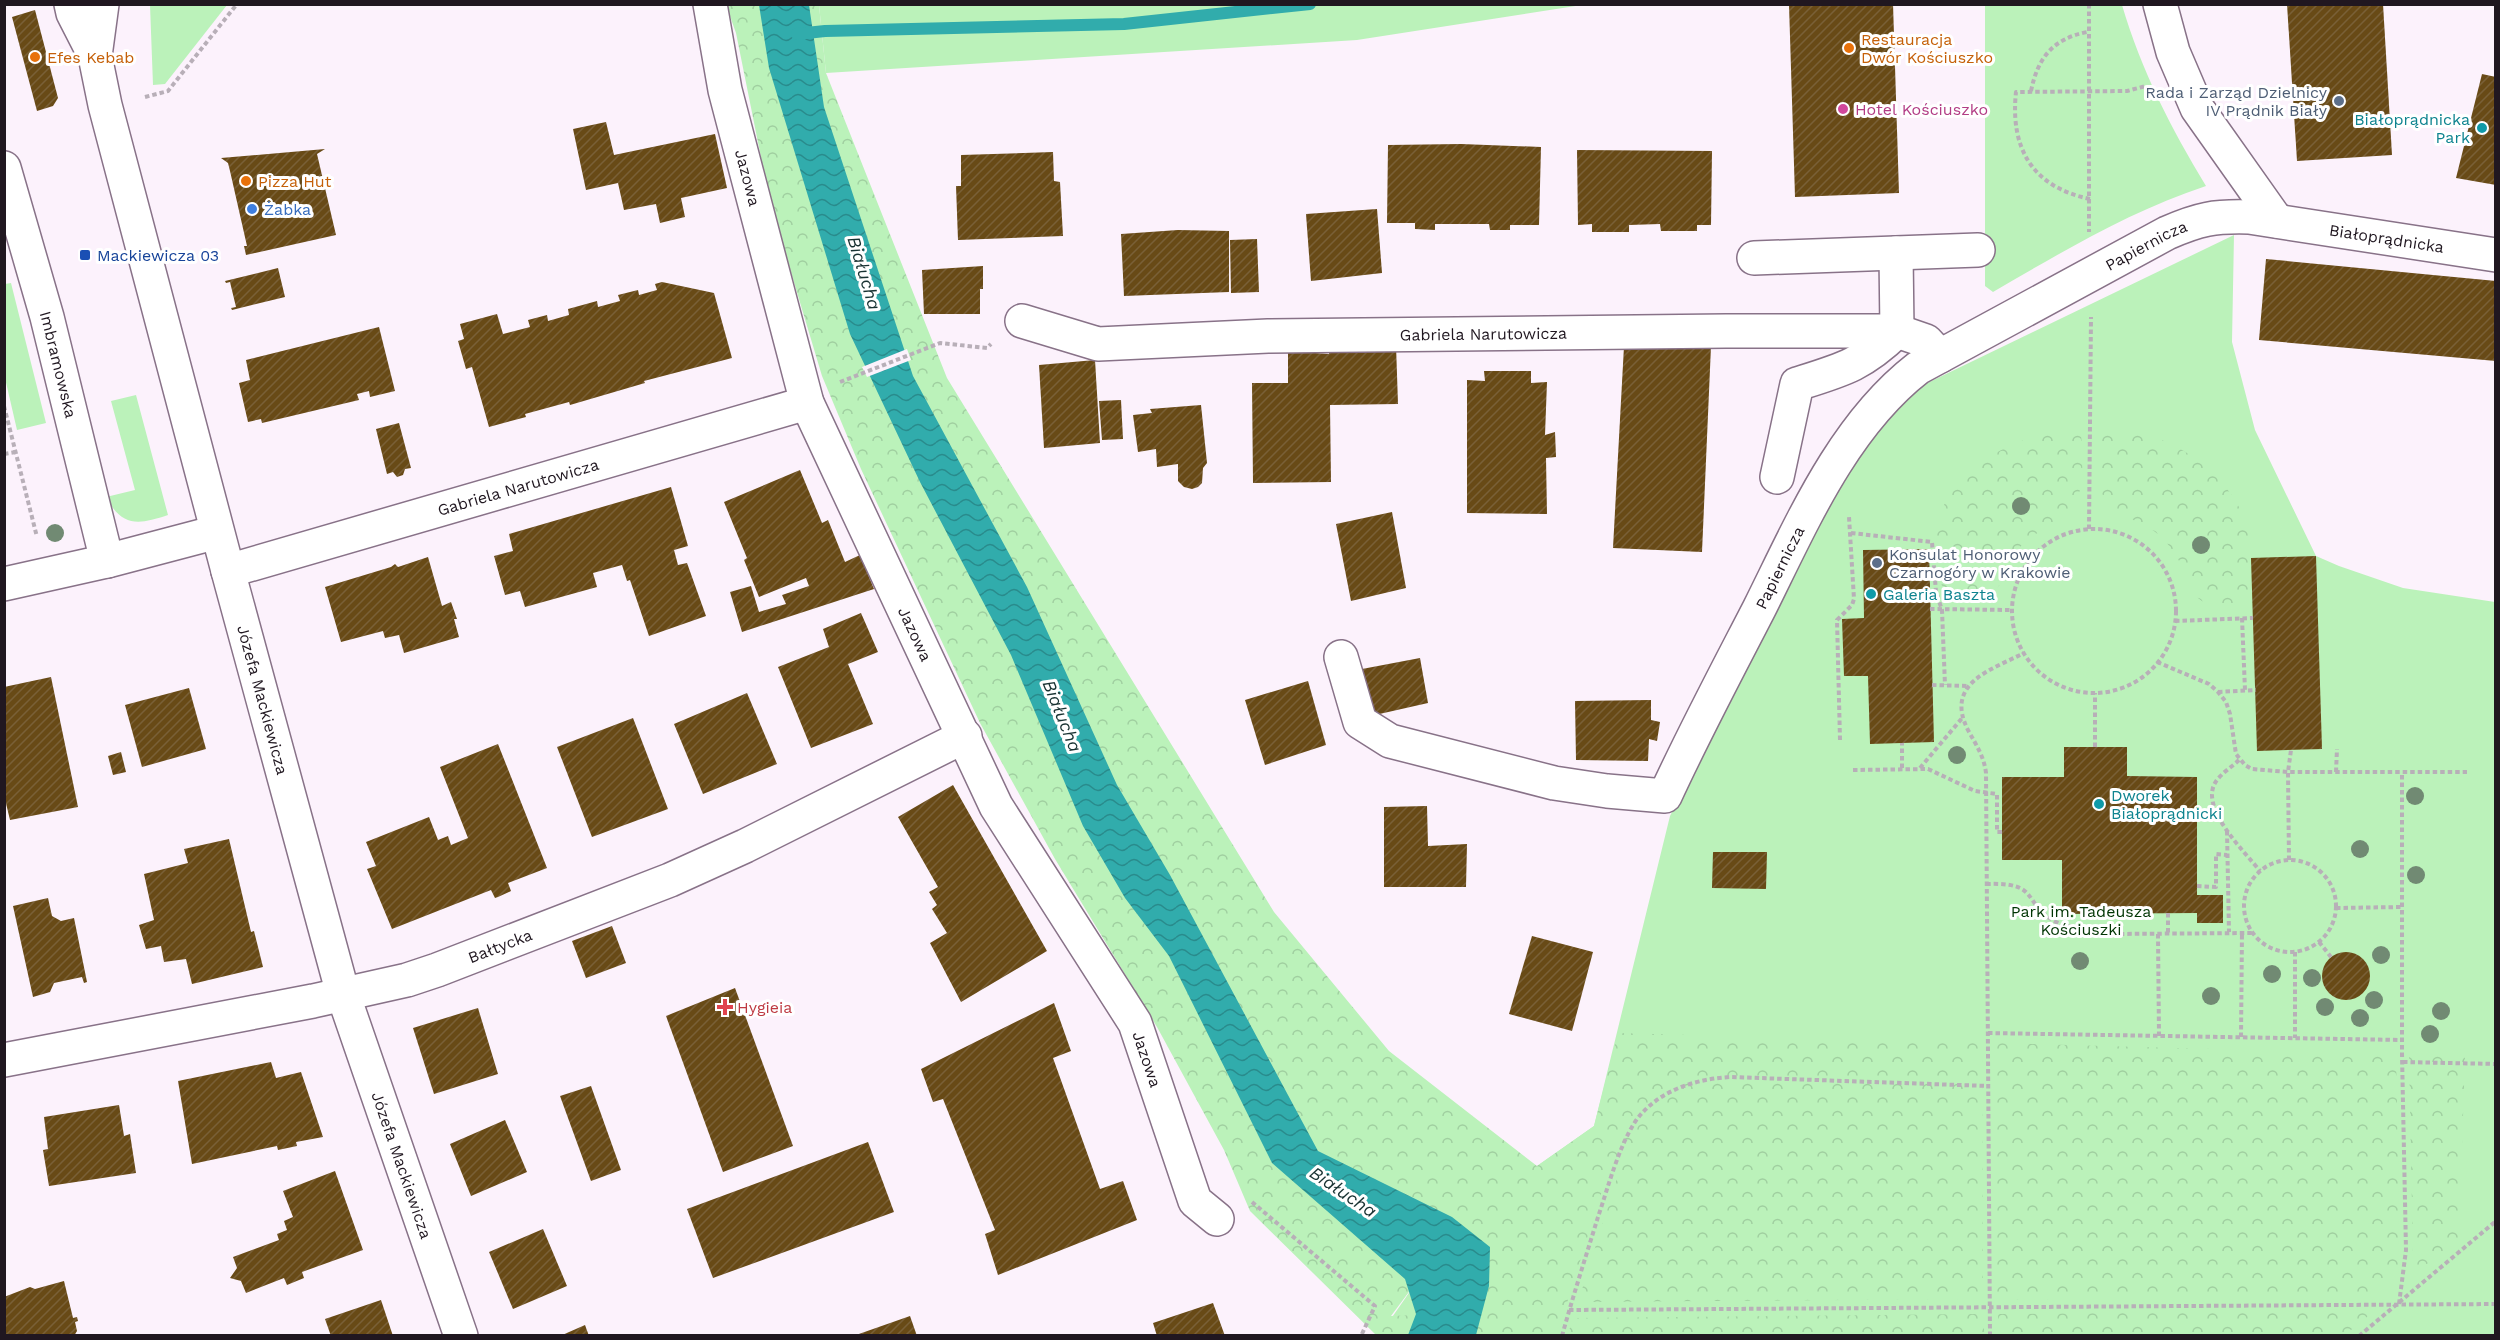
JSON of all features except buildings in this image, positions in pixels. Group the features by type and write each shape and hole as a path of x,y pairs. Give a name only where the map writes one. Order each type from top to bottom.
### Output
{"street":[{"name":"Józefa Mackiewicza","path":"71,4 73,14 94,56 107,116 217,532 343,994 461,1335"},
{"name":"Józefa Mackiewicza","path":"94,56 102,4"},
{"name":"Jazowa","path":"711,4 725,90 807,403 996,806 1135,1023 1195,1201 1217,1219"},
{"path":"2160,4 2181,74 2197,108 2277,221"},
{"name":"Imbramowska","path":"4,168 47,317 107,561"},
{"name":"Papiernicza","path":"1341,657 1360,722 1390,741 1554,783 1665,796 1805,518 1837,463 1883,398 1918,368 2167,233 2192,222 2212,217 2277,221"},
{"name":"Białoprądnicka","path":"2277,221 2496,255"},
{"path":"1754,258 1978,250"},
{"path":"1777,477 1797,384 1845,369 1875,353 1897,331 1896,253"},
{"name":"Gabriela Narutowicza","path":"1022,321 1098,344 1303,336 1726,330 1897,331 1926,341 1940,356"},
{"name":"Gabriela Narutowicza","path":"228,571 807,403"},
{"path":"4,584 107,561 217,532"},
{"name":"Bałtycka","path":"4,1060 343,994 407,980 437,970 670,880 745,846 965,736"}],"path":[{"path":"145,97 168,91 237,4"},
{"path":"2089,4 2087,32 2091,275 2090,529"},
{"path":"2031,92 2036,70 2049,50 2066,39 2087,32"},
{"path":"2090,199 2064,192 2044,181 2027,160 2017,133 2014,110 2016,92 2127,92 2181,74"},
{"path":"841,381 940,343 987,348"},
{"path":"4,406 46,575"},
{"path":"4,418 9,423"},
{"path":"4,454 16,452"},
{"path":"2090,529 2115,531 2128,536 2154,555 2171,583 2176,609 2173,635 2157,662 2142,678 2116,690 2095,693 2074,690 2038,671 2024,653 2016,635 2012,610 2014,594 2024,568 2041,548 2064,535 2090,529"},
{"path":"1851,533 1930,540 1934,545 1936,592 1942,610 1945,685"},
{"path":"1840,740 1837,620 1853,602 1852,551"},
{"path":"1930,609 2012,610"},
{"path":"2242,618 2245,690"},
{"path":"2175,621 2253,618"},
{"path":"1990,1335 1986,794 1983,757 1963,717 1962,705 1964,690 1971,681 2024,653"},
{"path":"2157,662 2209,684 2218,692 2226,702 2230,714 2234,746 2240,760 2252,769 2288,772 2466,772"},
{"path":"1932,685 1968,686"},
{"path":"2218,692 2256,690"},
{"path":"2095,693 2095,747"},
{"path":"1920,768 1963,717"},
{"path":"1902,743 1902,768"},
{"path":"2336,772 2337,749"},
{"path":"2289,860 2288,772 2291,750"},
{"path":"2240,760 2215,782 2214,808 2227,830 2260,870"},
{"path":"1852,770 1920,768 1935,771 1967,788 1986,794 1997,794 1997,832 2002,832"},
{"path":"2399,1304 2406,1250 2402,1040 2402,772"},
{"path":"2227,830 2229,932"},
{"path":"2197,886 2216,886 2216,854 2227,855"},
{"path":"2289,860 2301,861 2322,872 2331,885 2336,908 2332,924 2319,942 2305,950 2283,952 2269,947 2253,933 2246,920 2244,897 2249,884 2260,870 2270,864 2289,860"},
{"path":"1986,884 2009,883 2023,888 2049,918 2067,926 2112,934 2253,933"},
{"path":"2336,908 2402,907"},
{"path":"2168,913 2168,933"},
{"path":"2241,1037 2242,932"},
{"path":"2158,934 2159,1036"},
{"path":"2319,942 2331,957"},
{"path":"2295,951 2295,1038"},
{"path":"1988,1033 2402,1040"},
{"path":"2403,1062 2496,1064"},
{"path":"1562,1335 1611,1176 1632,1125 1641,1113 1662,1095 1700,1081 1730,1077 1988,1086"},
{"path":"1251,1200 1376,1306 1361,1335"},
{"path":"2359,1335 2496,1221"},
{"path":"1569,1310 2496,1304"}],"green space":[{"path":"150,5 227,5 165,84 153,85"},
{"path":"726,5 819,5 826,73 947,378 1274,912 1389,1051 1537,1166 1594,1126 1618,1033 1982,1043 1983,1299 1578,1302 1617,1178 1607,1175 1557,1335 1476,1335 1490,1247 1470,1230 1420,1277 1391,1316 1416,1315 1408,1335 1376,1335 1250,1211 1224,1150 1157,1027 1055,859 980,723 861,469 822,376 770,202 736,33"},
{"path":"819,5 1582,5 1357,40 826,73"},
{"path":"1985,5 2122,5 2138,53 2158,98 2206,186 2123,220 1993,292 1985,286"},
{"name":"Park im. Tadeusza Kościuszki","path":"2234,235 2232,342 2255,430 2316,556 2403,588 2495,602 2495,1335 1379,1336 1420,1277 1537,1166 1594,1126 1670,816 1849,467 1885,418 1917,388"},
{"path":"11,283 46,423 17,430 5,378 5,284"},
{"path":"136,395 168,515 139,522 125,519 118,514 106,497 135,490 111,401"},
{"path":"2081,426 2080,491 2072,507 2059,520 2035,534 2021,546 2002,583 1991,592 1977,597 1966,597 1943,588 1939,572 1939,546 1937,538 1931,532 1956,487 1972,470 2009,446 2055,431"},
{"path":"2101,426 2145,434 2175,446 2204,465 2228,490 2238,505 2250,537 2253,606 2217,607 2198,598 2177,557 2166,542 2153,530 2121,514 2109,505 2100,484"},
{"path":"1995,1043 2396,1054 2400,1262 2396,1274 2384,1288 2367,1296 1997,1300"},
{"path":"2409,1054 2465,1056 2459,1237 2434,1260 2423,1265 2417,1265 2413,1259"},
{"path":"2368,1312 2368,1316 2345,1335 1999,1335 1998,1314"},
{"path":"1984,1314 1984,1335 1567,1335 1574,1318"}],"water":[{"name":"Białucha","path":"759,5 809,5 824,107 913,376 1027,587 1117,785 1170,875 1318,1151 1452,1217 1490,1247 1489,1286 1476,1335 1408,1335 1416,1314 1405,1279 1272,1163 1169,956 1125,898 1083,826 1011,655 920,482 850,334 769,68"}],"pier":[{"path":"907,349 911,360 867,377 862,367"}],"waterway":[{"path":"797,34 825,31 1124,24 1310,4"}],"place":[{"name":"Restauracja Dwór Kościuszko","path":"1849,48"},
{"name":"Efes Kebab","path":"35,57"},
{"name":"Rada i Zarząd Dzielnicy IV Prądnik Biały","path":"2339,101"},
{"name":"Hotel Kościuszko","path":"1843,109"},
{"name":"Białoprądnicka Park","path":"2482,128"},
{"name":"Pizza Hut","path":"246,181"},
{"name":"Żabka","path":"252,209"},
{"name":"Mackiewicza 03","path":"85,255"},
{"name":"Konsulat Honorowy Czarnogóry w Krakowie","path":"1877,563"},
{"name":"Galeria Baszta","path":"1871,594"},
{"name":"Dworek Białoprądnicki","path":"2099,804"},
{"name":"Hygieia","path":"725,1007"}]}
